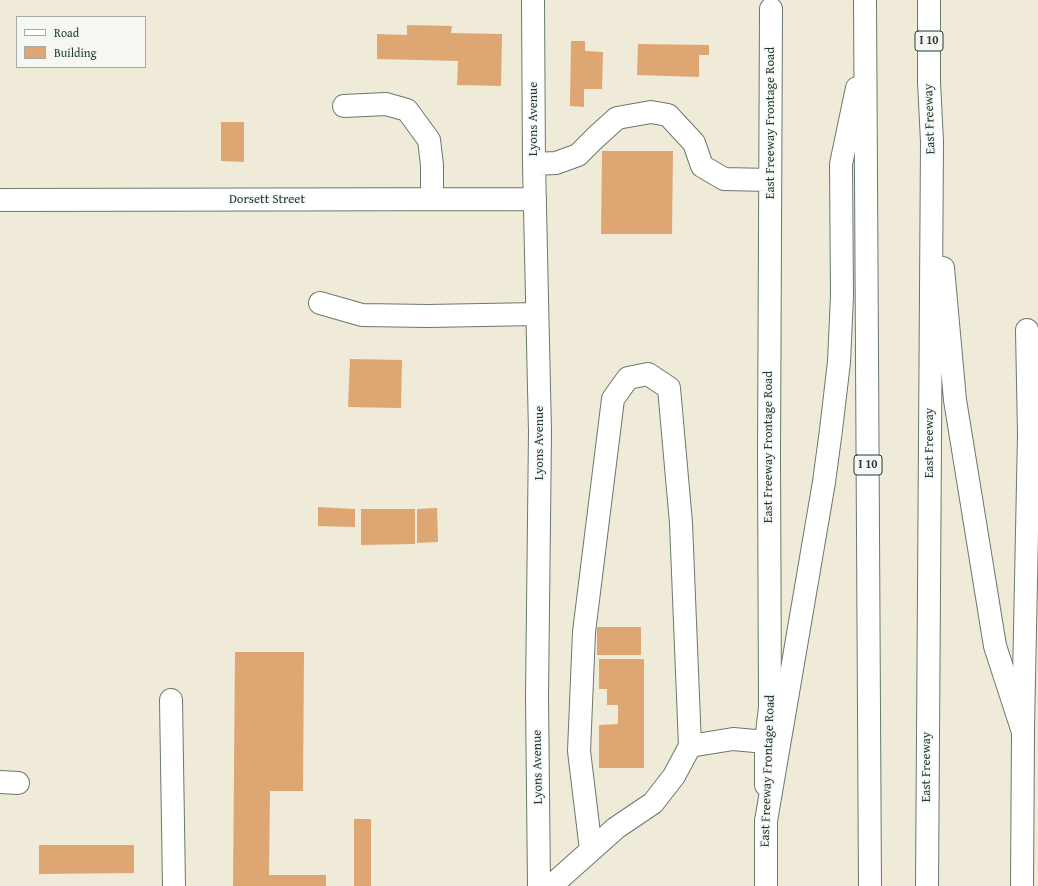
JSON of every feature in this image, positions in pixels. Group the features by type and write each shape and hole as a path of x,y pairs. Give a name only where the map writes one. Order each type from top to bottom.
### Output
{"main road":[{"name":"Lyons Avenue","path":"533,0 534,164 540,432 538,696 539,886"},
{"name":"I 10","path":"866,0 870,886"},
{"name":"East Freeway","path":"927,886 932,142 929,82 929,0"},
{"path":"929,82 936,0"},
{"name":"East Freeway Frontage Road","path":"766,886 766,742 770,707 769,456 771,8"},
{"path":"766,821 824,482 831,430 839,362 842,296 841,164 866,44"},
{"path":"344,106 386,104 407,110 429,140 432,165 432,199"},
{"path":"534,164 556,164 578,155 594,138 617,118 651,112 668,115 694,143 702,166 724,179 770,180"},
{"path":"932,142 955,400 966,474 995,646 1023,732"},
{"name":"Dorsett Street","path":"0,200 535,199"},
{"path":"320,303 362,315 428,316 537,314"},
{"path":"1022,886 1023,732 1034,434 1027,330"},
{"path":"551,886 616,828 653,803 674,776 690,746 681,523 669,388 648,374 628,378 613,399 584,632 579,750 591,850"},
{"path":"171,700 174,886"},
{"path":"690,746 733,738 766,742"}],"building":[{"path":"407,25 452,26 451,33 502,34 501,86 457,85 458,61 377,59 377,34 407,35"},
{"path":"571,41 585,41 585,51 603,52 602,89 584,89 584,107 570,106"},
{"path":"638,44 709,45 709,55 699,55 699,77 637,75"},
{"path":"221,122 244,122 244,162 221,161"},
{"path":"602,151 673,151 672,234 601,234"},
{"path":"350,359 402,360 401,408 348,407"},
{"path":"318,507 355,509 355,527 318,526"},
{"path":"437,508 438,542 417,543 417,509"},
{"path":"361,509 415,509 415,544 361,545"},
{"path":"597,627 641,627 641,655 597,655"},
{"path":"235,652 304,652 303,791 270,791 269,875 326,875 326,886 233,886"},
{"path":"599,659 644,659 644,768 599,768 599,725 618,724 618,705 607,705 607,689 599,689"},
{"path":"354,819 371,819 371,886 354,886"},
{"path":"39,845 134,845 134,873 39,874"}]}
